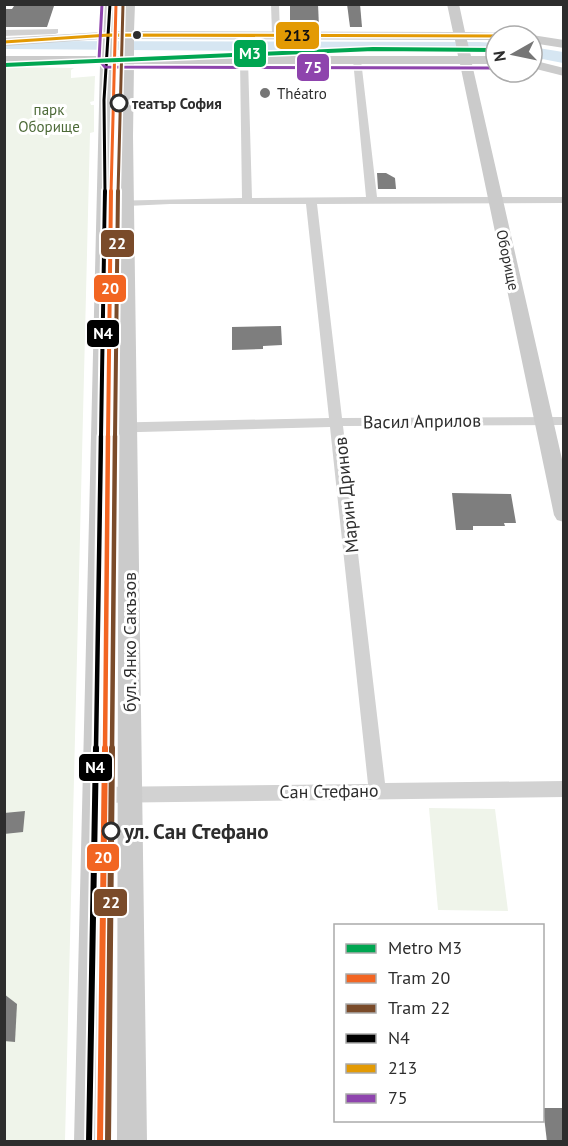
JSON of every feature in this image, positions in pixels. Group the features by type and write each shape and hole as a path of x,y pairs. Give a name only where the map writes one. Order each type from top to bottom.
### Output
{"main road":[{"name":"бул. Янко Сакъзов","path":"110,4 106,60 128,427 132,1142"},
{"name":"бул. Янко Сакъзов","path":"89,1142 101,428 129,35 129,4"},
{"name":"Оборище","path":"453,4 564,515"},
{"path":"4,42 109,35 276,34 462,47 484,55"},
{"path":"4,60 357,60 462,47 484,41"},
{"path":"544,41 564,44"},
{"path":"544,67 564,72"}],"street":[{"path":"275,4 276,34"},
{"path":"4,33 56,31"},
{"path":"244,60 247,201"},
{"path":"357,60 372,201"},
{"path":"116,204 247,201 564,200"},
{"name":"Марин Дринов","path":"311,201 338,422 377,790"},
{"name":"Васил Априлов","path":"101,428 338,422 564,421"},
{"name":"Сан Стефано","path":"95,795 564,789"}],"green space":[{"name":"парк Оборище","path":"5,67 74,68 71,70 71,78 95,76 94,101 90,102 94,105 94,132 90,133 65,1141 5,1141"},
{"path":"429,808 495,809 508,911 438,910"}],"water":[{"path":"5,41 484,42 484,53 5,49"},
{"path":"544,49 563,52 563,63 544,59"}],"building":[{"path":"290,4 318,4 319,27 290,27"},
{"path":"347,4 360,4 362,27 350,27"},
{"path":"14,6 54,6 47,27 4,27 4,9 12,9"},
{"path":"377,173 386,173 395,178 396,189 378,189"},
{"path":"281,326 282,345 263,346 263,349 232,350 232,327"},
{"path":"452,493 511,494 516,523 504,523 505,526 473,526 473,530 456,530"},
{"path":"25,811 23,832 4,834 4,813"},
{"path":"4,994 17,1004 15,1042 4,1041"},
{"path":"544,1108 564,1108 564,1142 547,1142"}],"metro line":[{"name":"M3","path":"4,65 312,50 484,50"}],"tram line":[{"name":"20","path":"100,1142 112,99 116,4"},
{"name":"22","path":"108,1142 119,99 123,4"}],"transit line":[{"name":"75","path":"102,4 99,60 105,67 484,68"},
{"name":"N4","path":"89,1142 105,204 104,100 110,4"},
{"name":"213","path":"4,42 109,35 484,36"}],"place":[{"name":"Théatro","path":"265,93"},
{"name":"театър София","path":"119,103"},
{"name":"ул. Сан Стефано","path":"111,831"}]}
